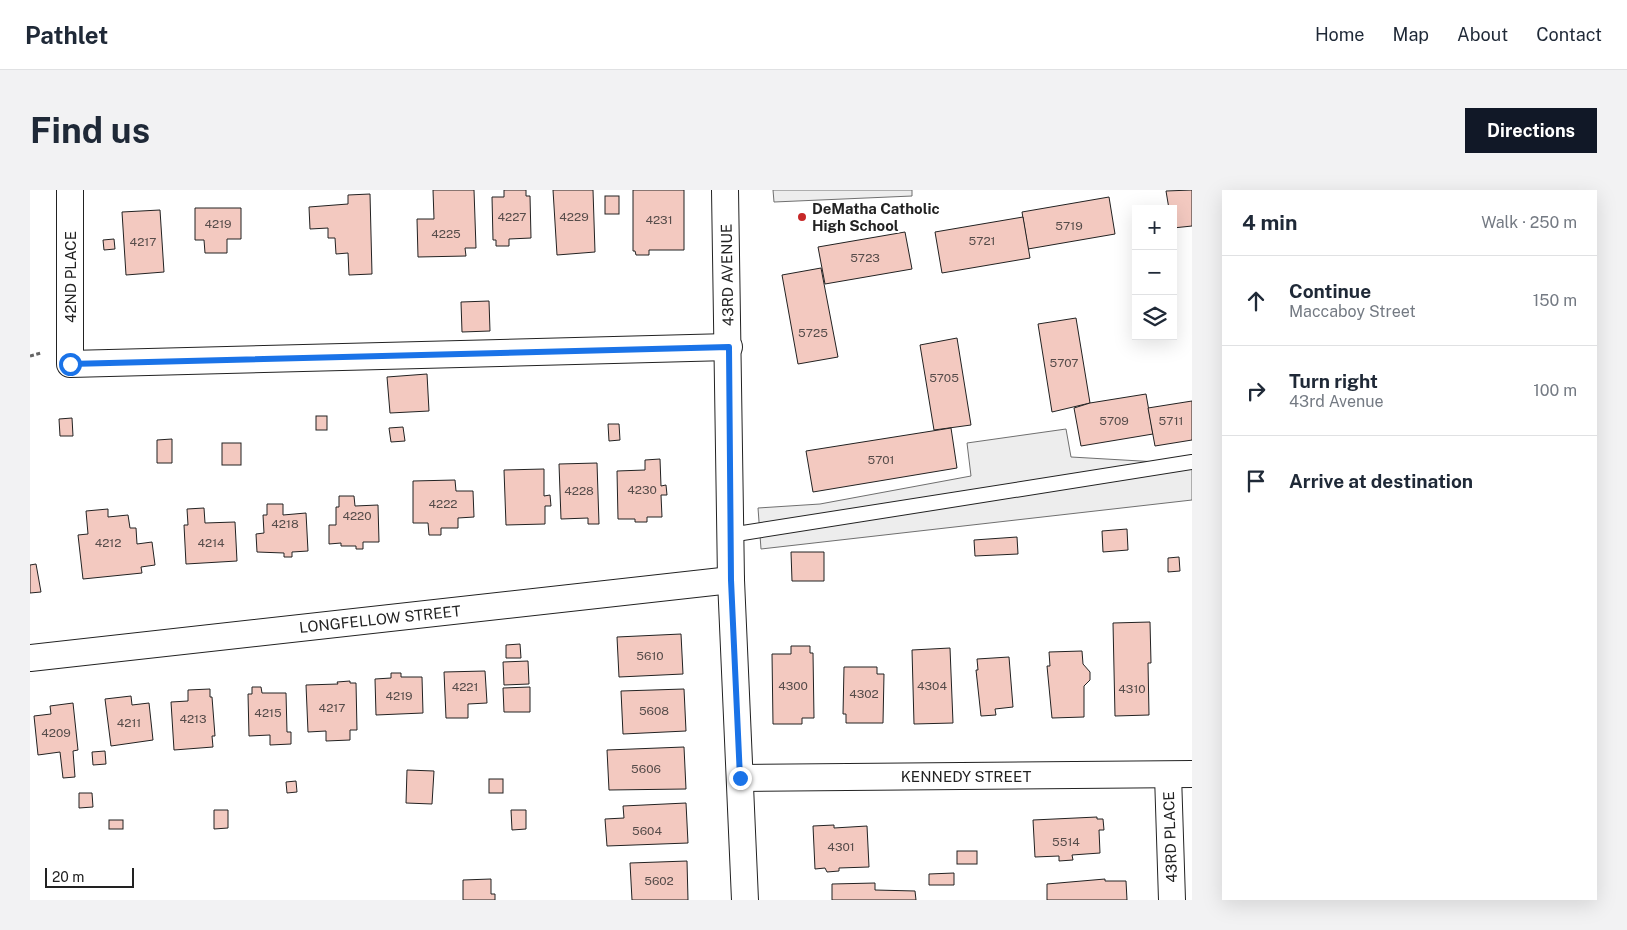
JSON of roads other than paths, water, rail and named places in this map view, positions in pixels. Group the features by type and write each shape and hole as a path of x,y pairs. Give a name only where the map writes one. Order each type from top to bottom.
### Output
{"street":[{"name":"42ND PLACE","path":"70,190 70,364 729,347"},
{"name":"43RD AVENUE","path":"725,190 729,347 731,580 745,900"},
{"name":"LONGFELLOW STREET","path":"30,658 731,580"},
{"name":"KENNEDY STREET","path":"740,778 1180,774"},
{"name":"43RD PLACE","path":"1172,900 1180,774"}],"lane":[{"path":"730,535 1192,462"}],"place":[{"name":"DeMatha Catholic High School","path":"802,217"}]}
